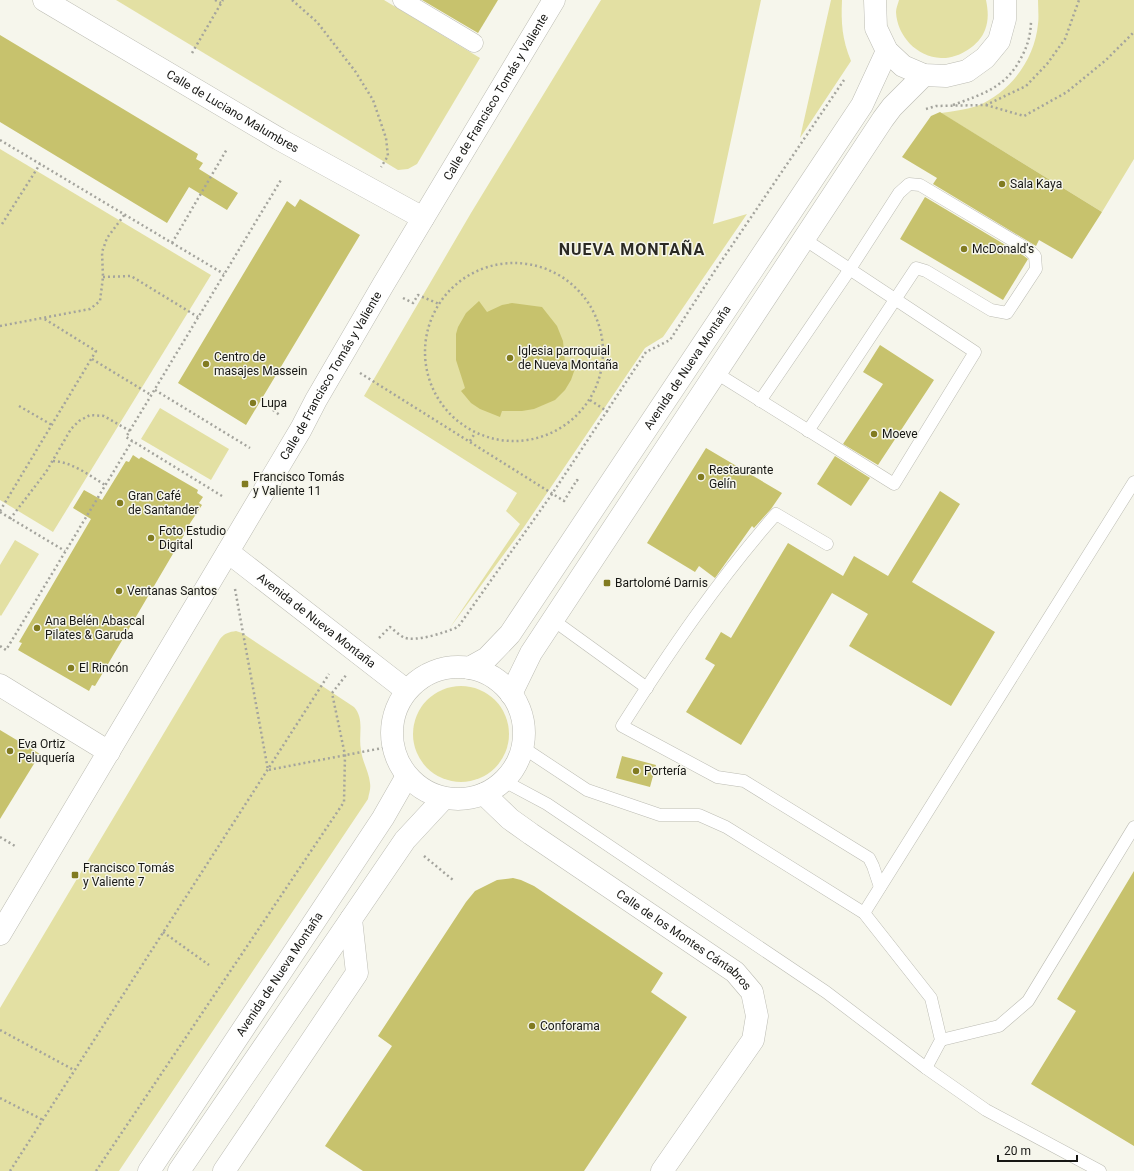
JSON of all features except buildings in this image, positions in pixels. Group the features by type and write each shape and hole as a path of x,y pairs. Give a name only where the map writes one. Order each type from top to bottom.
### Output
{"main road":[{"name":"Calle de Luciano Malumbres","path":"44,0 279,139 423,218"},
{"name":"Calle de Francisco Tomás y Valiente","path":"0,934 301,429 316,400 383,285 554,0"},
{"path":"875,0 876,28 887,51 903,66 924,74 946,76 967,71 985,58 999,41 1005,19 1005,0"},
{"name":"Avenida de Nueva Montaña","path":"469,668 487,658 510,634 862,105 887,51"},
{"path":"511,694 531,652 883,118 924,74"},
{"name":"Avenida de Nueva Montaña","path":"228,552 406,690"},
{"path":"453,667 469,668 492,677 511,694 519,709 524,727 522,747 517,763 504,781 484,794 476,797 444,798 425,791 407,776 398,763 393,746 392,723 406,690 437,670 453,667"},
{"path":"0,685 109,752"},
{"name":"Avenida de Nueva Montaña","path":"149,1171 382,818 407,776"},
{"name":"Calle de los Montes Cántabros","path":"484,794 510,819 531,834 735,972 752,992 757,1016 753,1040 662,1171"},
{"path":"179,1171 405,840 444,798"},
{"path":"224,1171 357,973 351,919"}],"street":[{"path":"402,0 474,43"}],"lane":[{"path":"760,401 850,269 899,193 909,184 920,185 1028,250 1035,256 1036,269 1007,313 991,310 926,271 916,268 808,431"},
{"path":"716,373 894,484 975,352 804,239"},
{"path":"864,913 1134,482"},
{"path":"828,544 776,514 757,535 694,617 622,726 716,777 744,781 869,858 880,887"},
{"path":"553,620 646,688"},
{"path":"522,747 588,790 660,816 699,815 726,827 864,913 931,998 941,1040 926,1068"},
{"path":"504,781 553,808 826,992 926,1068 986,1110 1100,1171"},
{"path":"941,1040 999,1026 1028,1001 1134,828"}],"path":[{"path":"215,0 221,3"},
{"path":"192,53 223,0"},
{"path":"292,0 317,22 355,71 373,100 386,138 388,156 381,168"},
{"path":"986,105 1024,116 1067,92 1106,60 1134,32"},
{"path":"0,140 224,274"},
{"path":"172,243 227,149"},
{"path":"2,224 40,164"},
{"path":"222,496 126,437 281,180"},
{"path":"0,326 90,309 100,301 103,277 102,252 106,238 125,214"},
{"path":"518,262 537,265 559,275 570,282 583,295 594,310 601,328 604,346 603,365 598,383 590,400 578,415 564,427 547,436 529,441 511,442 492,439 475,433 458,423 445,410 435,394 428,377 425,358 426,339 430,321 438,304 450,290 465,278 481,269 500,264 518,262"},
{"path":"103,277 131,276 198,317"},
{"path":"383,285 413,304 418,295 438,304"},
{"path":"43,318 96,351 0,512 65,551"},
{"path":"92,359 152,395"},
{"path":"340,360 564,501 577,480"},
{"path":"155,390 250,448"},
{"path":"96,1171 344,802 345,755 332,693 361,656 390,627 404,638 418,638 435,635 458,627 608,412 590,400"},
{"path":"19,406 52,425"},
{"path":"10,519 27,499 53,461 71,429 79,420 90,415 104,416 130,431"},
{"path":"470,441 475,433"},
{"path":"0,646 6,650 132,441"},
{"path":"53,461 74,466 105,485"},
{"path":"89,504 92,507"},
{"path":"228,552 268,770"},
{"path":"10,1171 329,674"},
{"path":"268,770 393,746"},
{"path":"0,837 15,846"},
{"path":"422,854 453,880"},
{"path":"163,932 209,965"},
{"path":"0,1030 74,1070"},
{"path":"0,1098 43,1120"}],"shaded area":[{"path":"116,0 384,0 480,58 417,164 408,169 398,170"},
{"path":"601,0 761,0 713,224 747,214 663,337 645,348 524,527 449,629 520,524 506,511 517,493 364,396 471,213"},
{"path":"831,0 842,0 843,31 851,61 800,138"},
{"path":"899,0 986,0 988,15 985,30 973,46 961,54 948,58 932,57 916,49 904,37 897,21 896,10"},
{"path":"1038,0 1134,0 1134,159 1102,212 941,113 977,106 1000,93 1010,84 1019,73 1032,50 1038,24"},
{"path":"0,149 211,275 53,532 0,500"},
{"path":"160,408 229,449 211,480 141,439"},
{"path":"15,540 39,554 1,616 0,565"},
{"path":"236,631 242,633 354,707 359,717 360,744 370,783 368,799 119,1171 0,1171 0,1008 220,639 227,633"},
{"path":"461,686 479,690 488,694 495,700 501,707 505,716 509,734 505,752 501,761 495,768 488,774 479,778 461,782 443,778 434,774 427,768 421,761 417,752 413,734 417,716 421,707 427,700 434,694 443,690"}],"place":[{"name":"Sala Kaya","path":"1002,184"},
{"name":"McDonald's","path":"964,249"},
{"name":"Iglesia parroquial de Nueva Montaña","path":"510,358"},
{"name":"Centro de masajes Massein","path":"206,364"},
{"name":"Lupa","path":"253,403"},
{"name":"Moeve","path":"874,434"},
{"name":"Restaurante Gelín","path":"701,477"},
{"name":"Francisco Tomás y Valiente 11","path":"245,484"},
{"name":"Gran Café de Santander","path":"120,503"},
{"name":"Foto Estudio Digital","path":"151,538"},
{"name":"Bartolomé Darnis","path":"607,583"},
{"name":"Ventanas Santos","path":"119,591"},
{"name":"Ana Belén Abascal Pilates & Garuda","path":"37,628"},
{"name":"El Rincón","path":"71,668"},
{"name":"Eva Ortiz Peluquería","path":"10,751"},
{"name":"Portería","path":"636,771"},
{"name":"Francisco Tomás y Valiente 7","path":"75,875"},
{"name":"Conforama","path":"532,1026"}],"district":[{"name":"NUEVA MONTAÑA","path":"632,249"}]}
